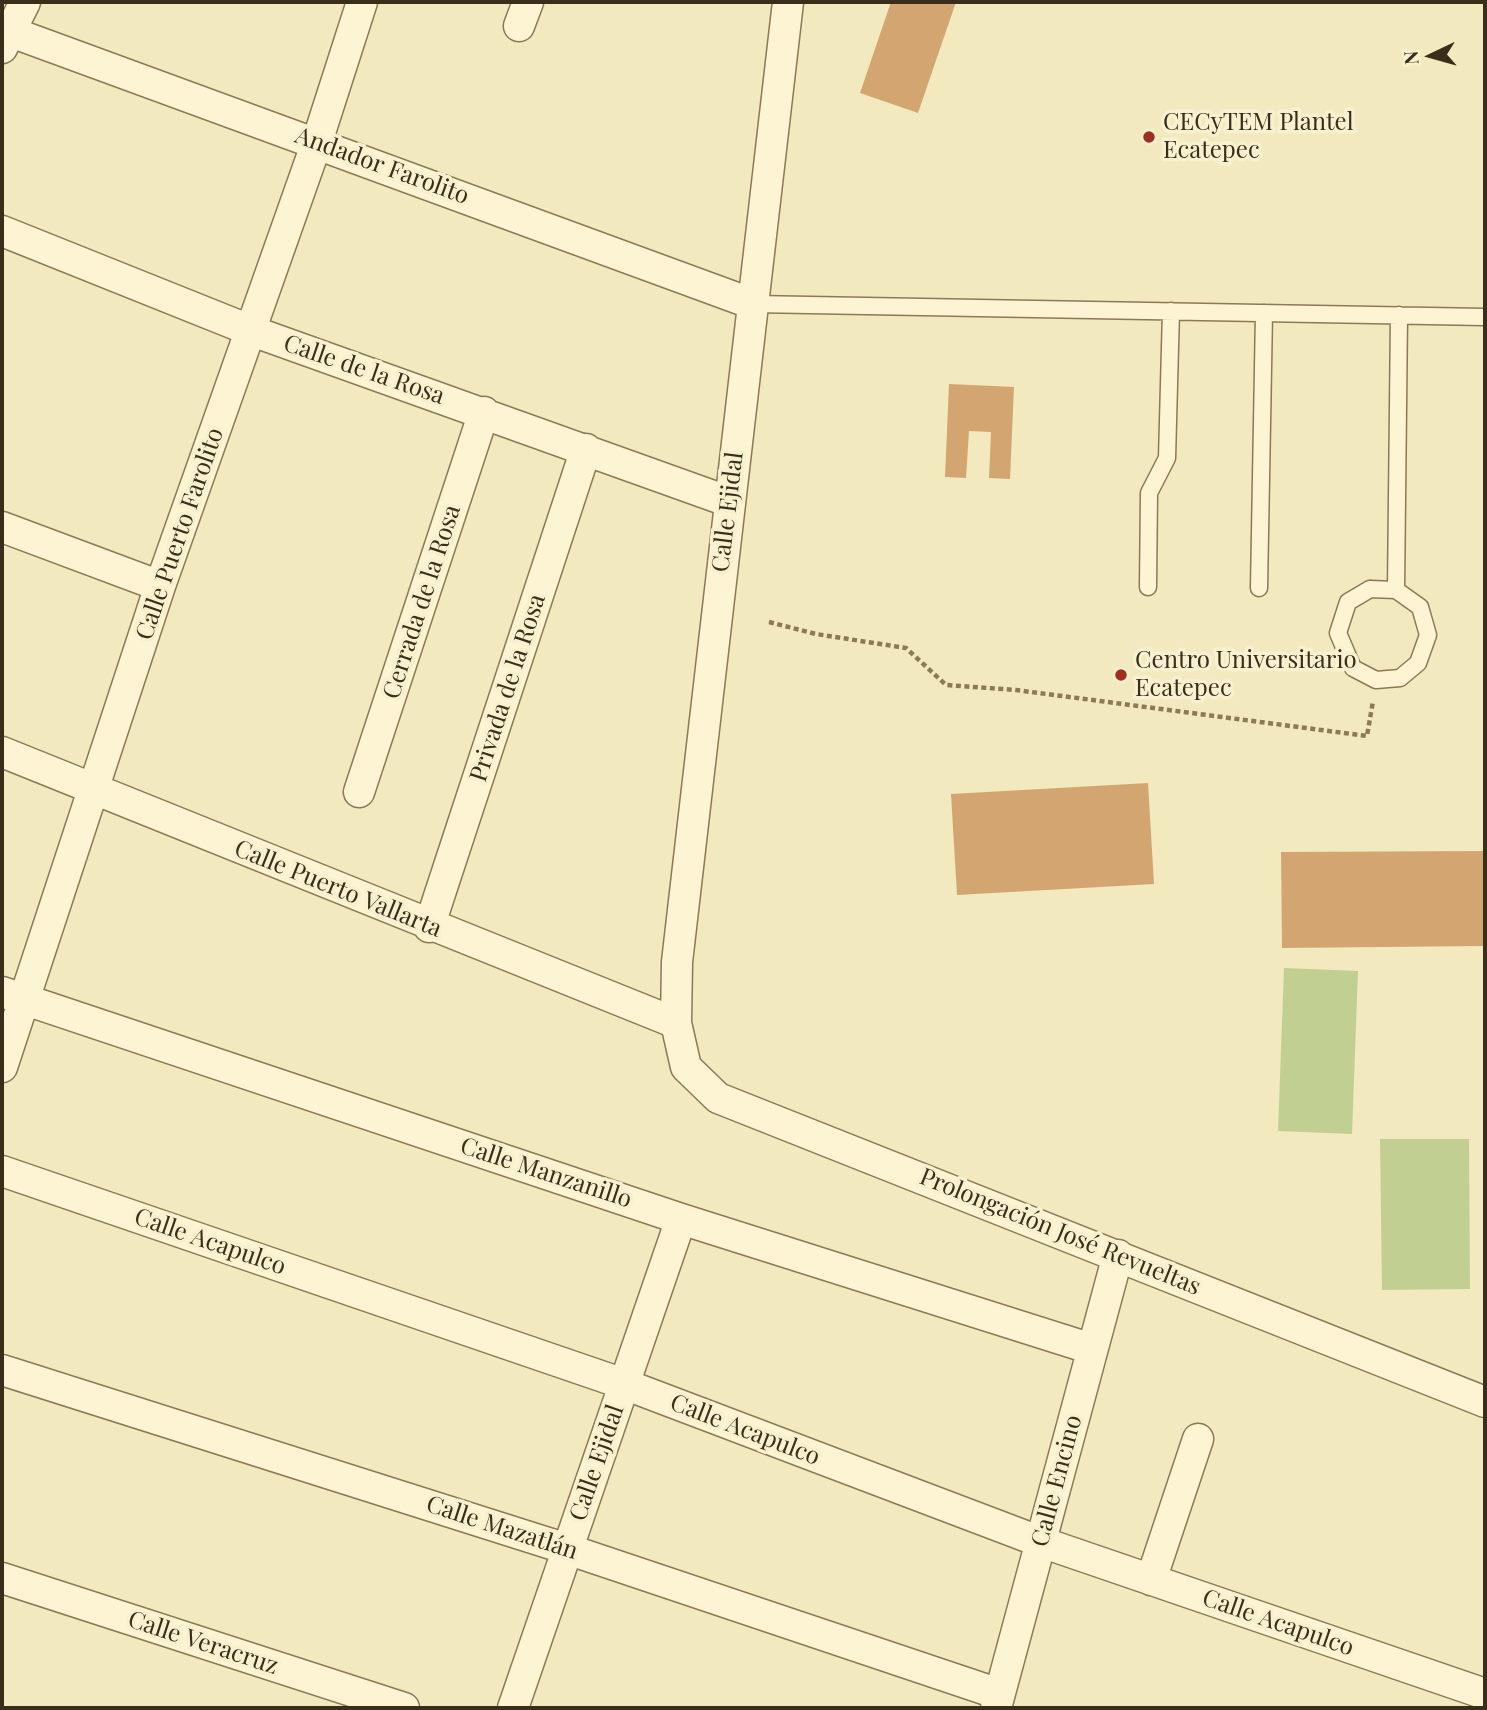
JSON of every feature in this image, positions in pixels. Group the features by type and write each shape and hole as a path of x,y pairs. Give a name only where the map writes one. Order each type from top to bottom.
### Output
{"street":[{"path":"6,40 25,2"},
{"name":"Calle Puerto Farolito","path":"2,1068 14,996 93,789 160,586 317,142 362,2"},
{"name":"Calle Ejidal","path":"676,1023 678,948 788,2"},
{"name":"Andador Farolito","path":"6,40 317,142 753,304"},
{"name":"Calle de la Rosa","path":"2,231 252,331 730,502"},
{"name":"Cerrada de la Rosa","path":"359,792 484,412"},
{"name":"Privada de la Rosa","path":"429,927 586,449"},
{"path":"2,527 160,586"},
{"name":"Calle Puerto Vallarta","path":"2,752 429,927 676,1023"},
{"name":"Calle Manzanillo","path":"14,996 681,1219 1092,1349"},
{"name":"Prolongación José Revueltas","path":"676,1023 685,1067 718,1098 1485,1402"},
{"name":"Calle Acapulco","path":"2,1171 624,1384 1041,1542 1477,1698"},
{"name":"Calle Ejidal","path":"513,1708 681,1219"},
{"name":"Calle Encino","path":"998,1701 1118,1255"},
{"name":"Calle Mazatlán","path":"2,1370 567,1549 998,1701"},
{"path":"1151,1580 1198,1439"},
{"name":"Calle Veracruz","path":"2,1578 404,1708"}],"lane":[{"path":"753,304 1485,317"},
{"path":"1148,587 1149,494 1167,458 1171,311"},
{"path":"1259,588 1264,313"},
{"path":"1396,590 1399,315"},
{"path":"1370,589 1396,590 1420,607 1428,635 1418,663 1400,678 1376,680 1353,668 1338,633 1348,602 1370,589"}],"path":[{"path":"769,622 816,634 906,648 946,685 1016,690 1367,736 1376,680"}],"green space":[{"path":"1284,968 1358,971 1352,1134 1278,1131"},
{"path":"1380,1139 1469,1139 1470,1289 1382,1290"}],"building":[{"path":"891,2 956,2 918,113 860,93"},
{"path":"949,384 1014,387 1010,479 989,478 991,432 969,431 966,478 945,477"},
{"path":"1148,783 1154,884 957,895 951,794"},
{"path":"1485,851 1485,946 1282,948 1281,852"}],"place":[{"name":"CECyTEM Plantel Ecatepec","path":"1149,137"},
{"name":"Centro Universitario Ecatepec","path":"1121,675"}]}
